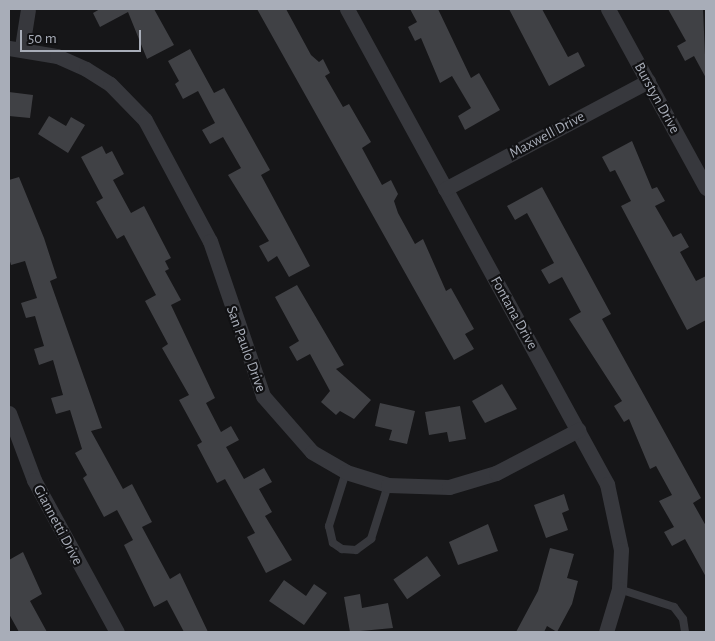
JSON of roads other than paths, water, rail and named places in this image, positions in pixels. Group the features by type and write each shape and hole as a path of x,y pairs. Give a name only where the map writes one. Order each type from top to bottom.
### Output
{"street":[{"path":"15,48 28,9"},
{"name":"Fontana Drive","path":"347,9 578,430 615,509 621,550 619,589 606,632"},
{"name":"Burstyn Drive","path":"608,9 706,188"},
{"name":"San Paulo Drive","path":"15,48 86,69 110,84 145,120 210,241 263,396 290,432 346,472 388,485 429,488 470,482 578,430"},
{"name":"Maxwell Drive","path":"446,189 648,81"},
{"name":"Giannetti Drive","path":"9,413 34,480 117,632"}],"lane":[{"path":"346,472 329,526 333,543 342,549 356,550 371,540 388,485"},
{"path":"619,589 674,607 683,619 685,632"}]}
